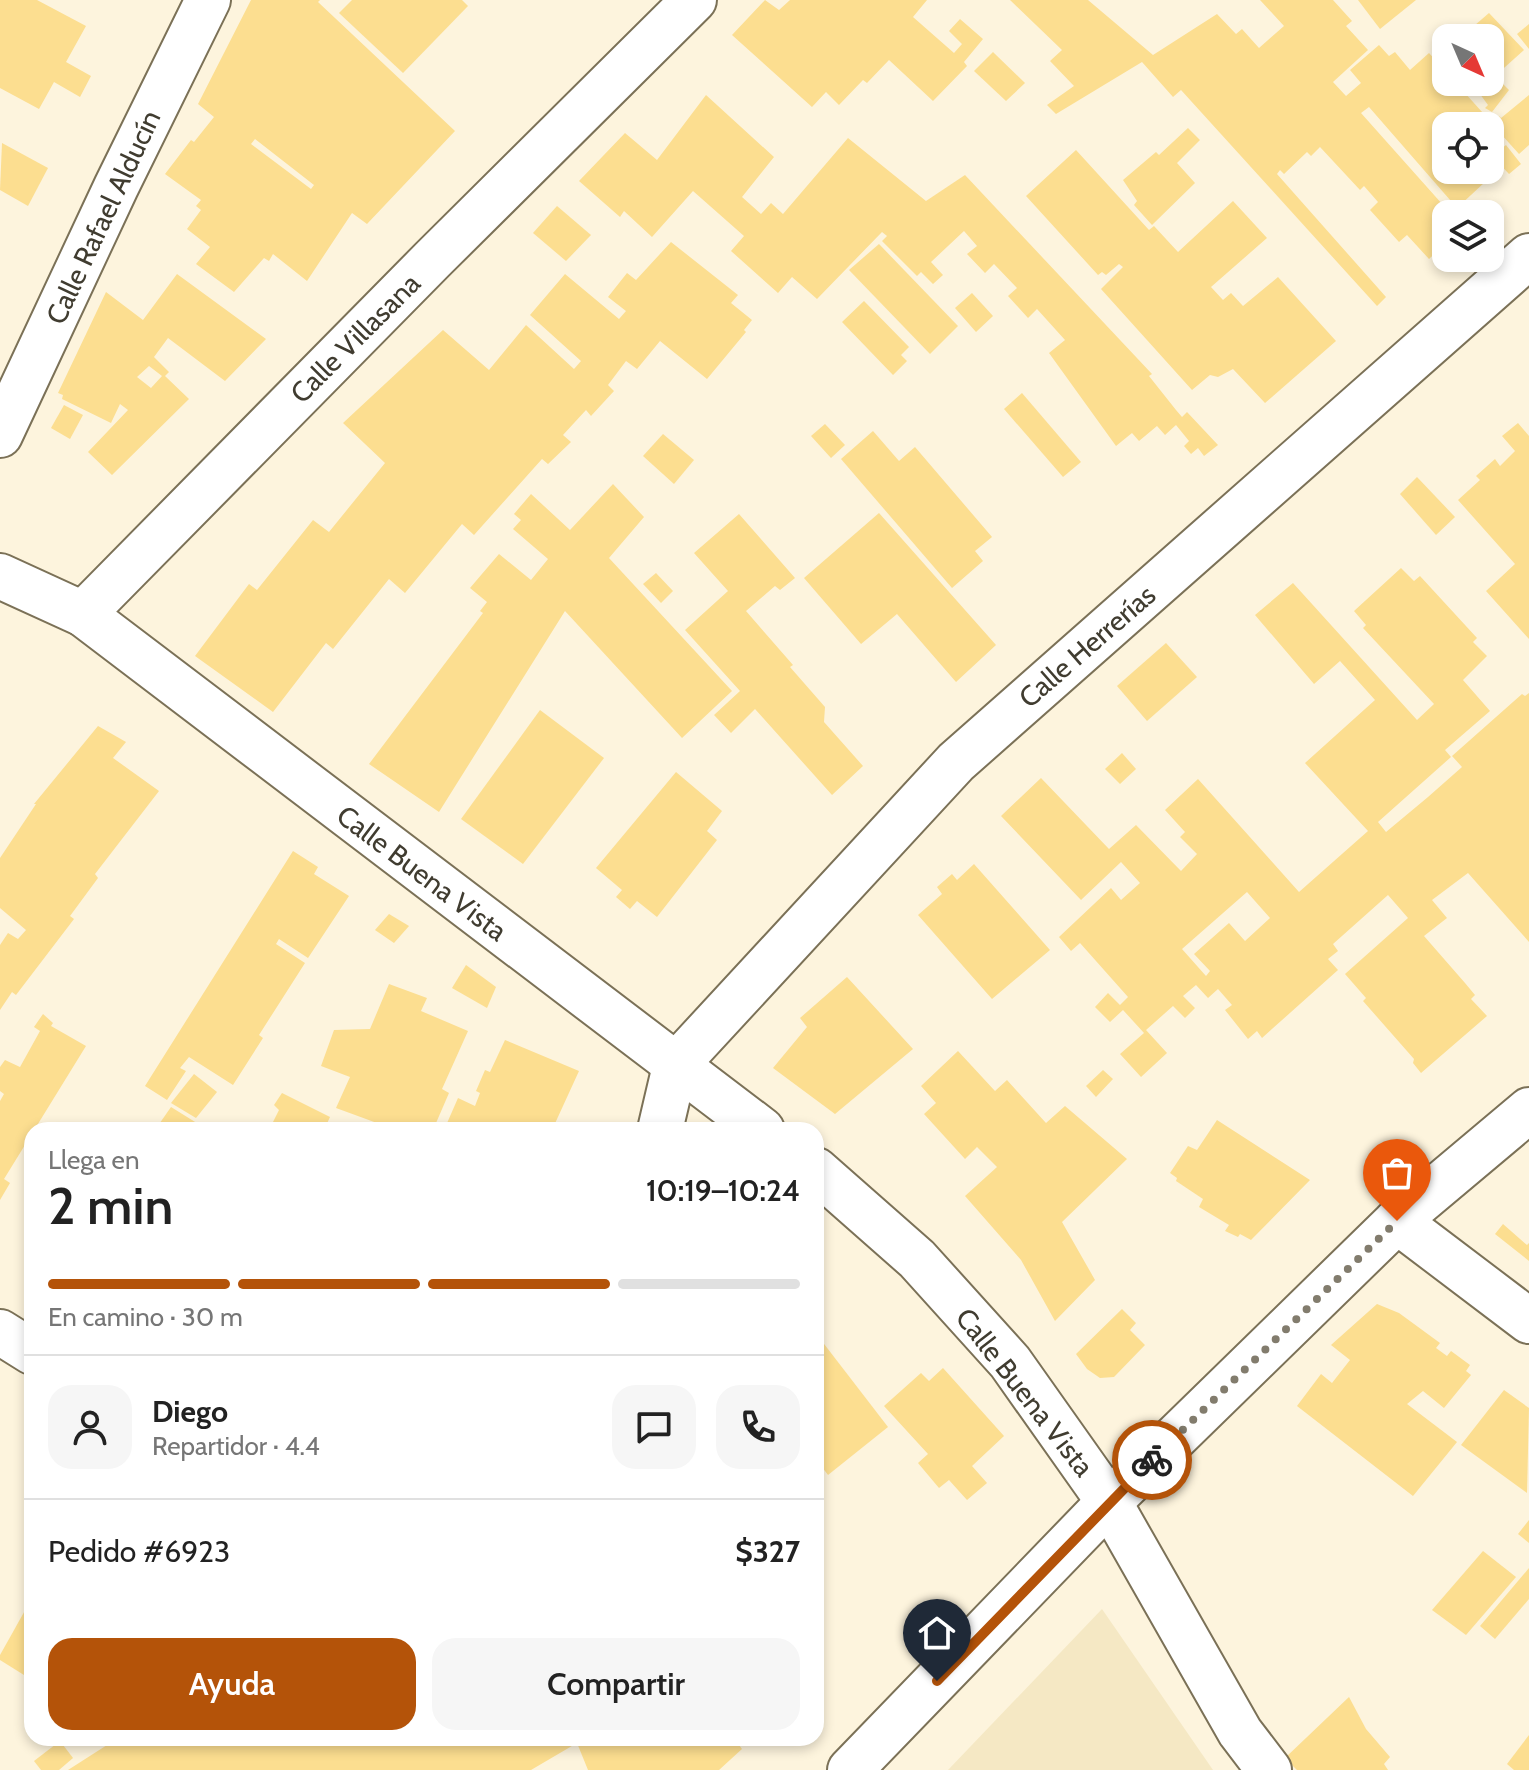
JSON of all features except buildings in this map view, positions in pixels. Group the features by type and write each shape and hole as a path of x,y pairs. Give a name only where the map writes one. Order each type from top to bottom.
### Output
{"street":[{"name":"Calle Rafael Alducín","path":"0,435 208,0"},
{"name":"Calle Villasana","path":"83,614 694,0"},
{"name":"Calle Herrerías","path":"675,1066 956,762 1529,256"},
{"path":"0,576 83,614"},
{"name":"Calle Buena Vista","path":"83,614 751,1122"},
{"path":"662,1122 675,1066"},
{"path":"850,1770 1109,1502 1397,1221 1529,1110"},
{"name":"Calle Buena Vista","path":"824,1177 917,1259 999,1350 1109,1502 1240,1732 1269,1770"},
{"path":"1397,1221 1529,1321"},
{"path":"0,1332 24,1347"}],"shaded area":[{"path":"1102,1609 1213,1770 948,1770"}],"way so far":[{"path":"1152,1460 1397,1221"}],"route":[{"path":"937,1681 1152,1460"}]}
